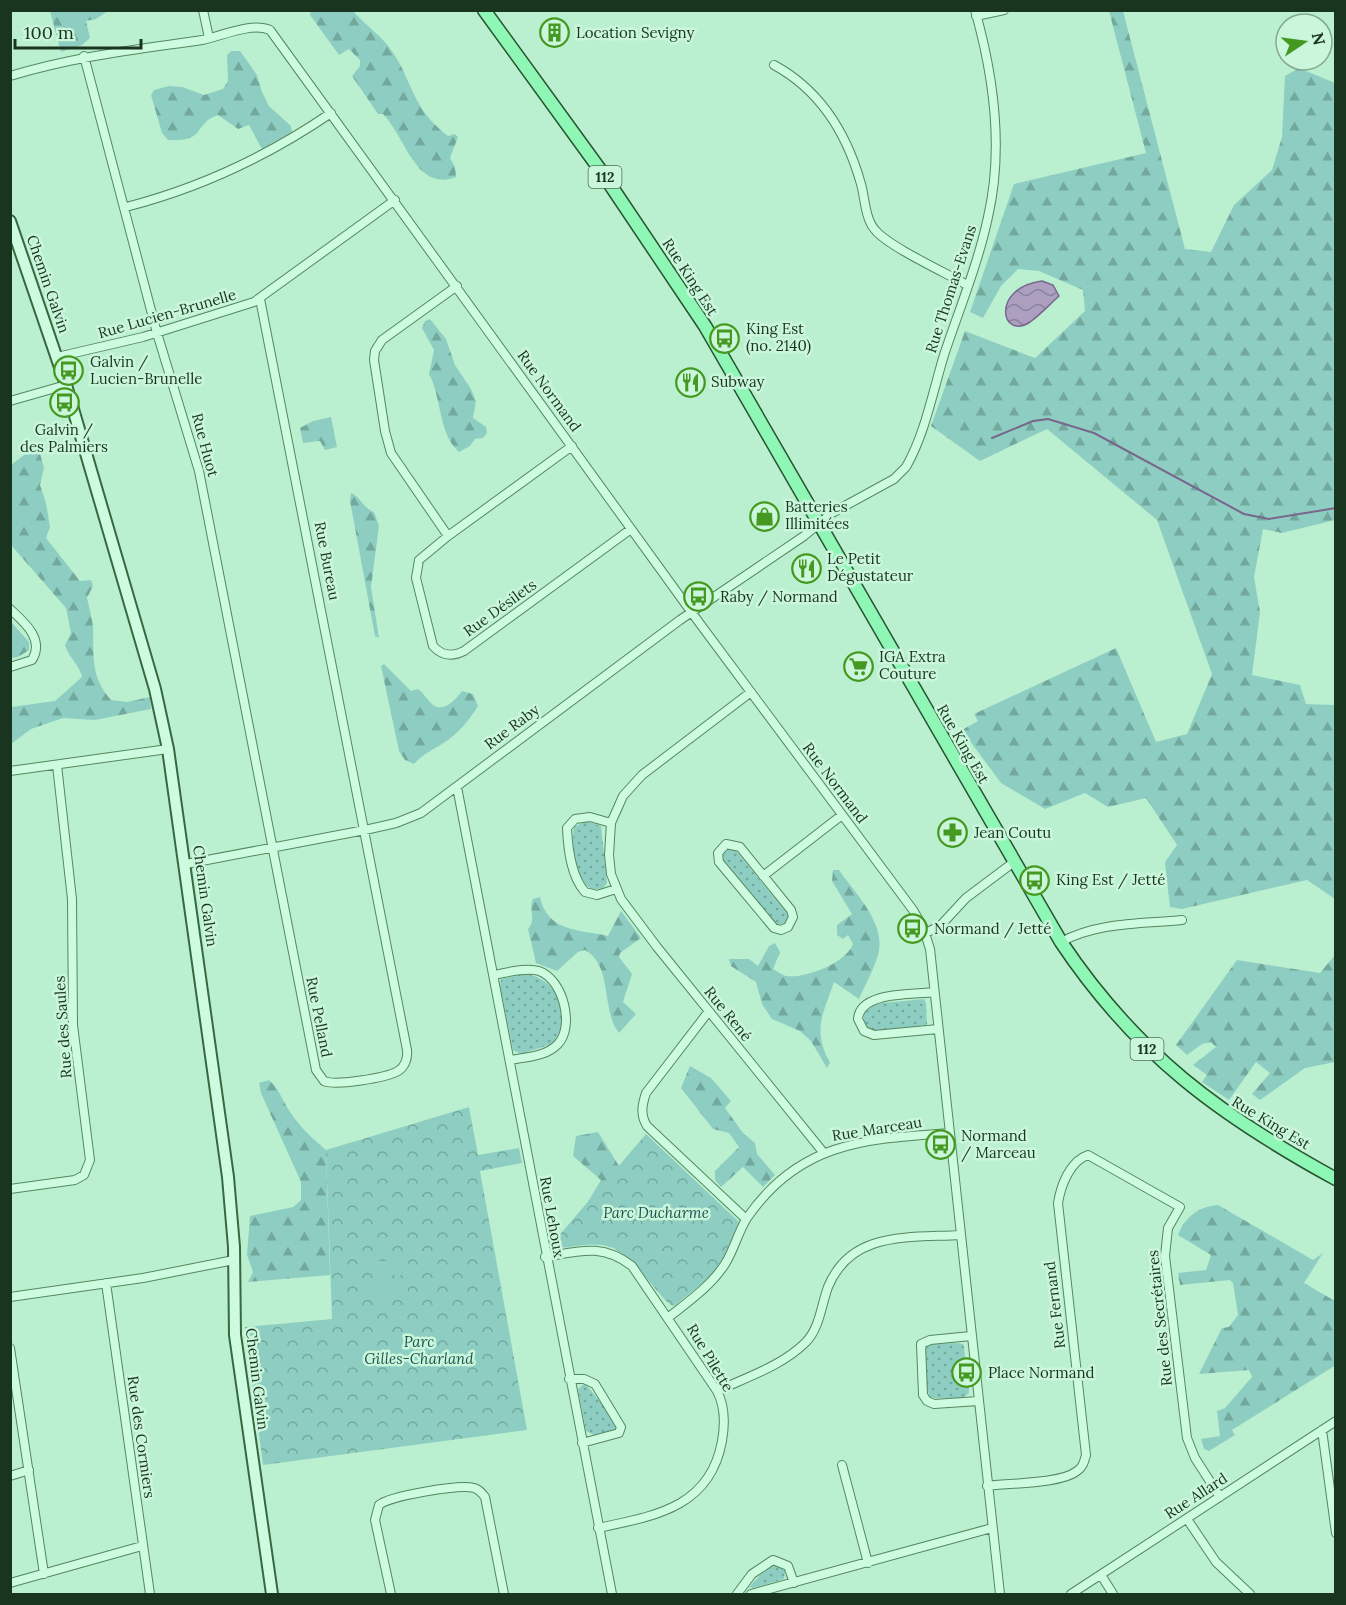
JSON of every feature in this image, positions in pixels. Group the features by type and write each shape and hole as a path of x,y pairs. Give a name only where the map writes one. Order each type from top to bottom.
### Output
{"main road":[{"name":"Rue King Est","path":"484,10 666,266 705,326 817,524 1061,942 1116,1016 1183,1081 1252,1130 1335,1179"}],"street":[{"path":"203,10 209,38"},
{"path":"975,13 1004,10"},
{"name":"Rue Thomas-Evans","path":"817,524 894,479 906,467 967,285 988,217 996,159 993,95 975,13"},
{"name":"Rue Normand","path":"10,76 84,56 209,38 257,27 270,30 692,613 913,910 926,933 934,992 1000,1594"},
{"name":"Rue Huot","path":"84,56 126,207 157,333 200,471 272,848"},
{"path":"774,65 804,84 835,124 855,164 868,214 876,231 967,285"},
{"path":"126,207 174,194 227,172 294,139 331,113"},
{"name":"Rue Lucien-Brunelle","path":"57,357 157,333 260,299 395,200"},
{"name":"Chemin Galvin","path":"10,221 66,385 137,625 168,749 186,864 228,1177 234,1260 235,1335 272,1594"},
{"path":"448,536 391,453 384,431 374,360 375,351 382,340 457,286"},
{"name":"Rue Bureau","path":"260,299 365,830"},
{"path":"10,401 66,385"},
{"name":"Rue Désilets","path":"573,446 448,536 419,560 416,578 430,640 437,650 456,655 473,645 631,529"},
{"name":"Rue Raby","path":"186,864 365,830 396,823 421,813 568,702 817,524"},
{"path":"10,609 33,633 37,647 32,660 10,667"},
{"name":"Rue René","path":"751,692 642,775 623,796 611,823 609,855 616,889 657,947 823,1152"},
{"path":"10,771 168,749"},
{"name":"Rue des Saules","path":"10,1189 75,1180 84,1175 90,1160 73,1018 72,899 57,765"},
{"name":"Rue Lehoux","path":"457,787 510,1060 545,1257 612,1594"},
{"path":"763,876 842,815"},
{"path":"611,823 590,817 575,819 567,828 567,843 576,878 585,892 597,896 616,889"},
{"name":"Rue Pelland","path":"272,848 315,1070 324,1081 336,1084 399,1071 408,1056 365,830"},
{"path":"726,844 737,845 763,876 791,910 792,921 784,929 774,928 719,862 720,849 726,844"},
{"path":"926,933 940,925 966,898 1014,862"},
{"path":"1061,942 1082,932 1102,927 1182,920"},
{"path":"493,975 529,970 546,974 558,990 565,1015 563,1036 552,1050 510,1060"},
{"path":"934,992 872,999 862,1007 858,1019 864,1031 874,1035 938,1029"},
{"path":"708,1011 646,1093 642,1105 642,1119 746,1219"},
{"name":"Rue Marceau","path":"669,1317 714,1281 726,1263 746,1219 782,1179 823,1152 894,1137 949,1133"},
{"name":"Rue des Secrétaires","path":"1083,1156 1094,1155 1180,1207 1168,1228 1165,1256 1185,1430 1195,1458 1220,1497"},
{"name":"Rue Fernand","path":"987,1486 1065,1477 1079,1470 1084,1463 1086,1455 1058,1211 1060,1192 1068,1173 1083,1156"},
{"path":"717,1391 778,1362 807,1341 816,1327 828,1288 839,1265 850,1254 883,1242 960,1235"},
{"name":"Rue Pilette","path":"545,1257 593,1250 612,1253 632,1266 669,1317 717,1391 723,1407 723,1437 716,1464 698,1490 666,1512 598,1527"},
{"path":"10,1297 106,1283 234,1260"},
{"name":"Rue des Cormiers","path":"106,1283 150,1594"},
{"path":"971,1336 930,1340 921,1344 923,1395 934,1404 978,1401"},
{"path":"10,1348 44,1574"},
{"path":"569,1379 584,1379 595,1384 621,1427 619,1433 614,1436 582,1443"},
{"name":"Rue Allard","path":"1071,1594 1335,1421"},
{"path":"1322,1430 1335,1533"},
{"path":"842,1465 868,1563"},
{"path":"10,1476 29,1470"},
{"path":"391,1594 375,1520 379,1505 391,1498 467,1487 480,1491 485,1497 504,1594"},
{"path":"1187,1519 1216,1562 1251,1594"},
{"path":"751,1594 992,1528"},
{"path":"10,1583 142,1546"},
{"path":"737,1594 752,1574 773,1560 788,1566 794,1583"},
{"path":"1101,1575 1113,1594"}],"green space":[{"path":"50,10 108,11 96,19 86,21 90,38 82,45 61,52"},
{"path":"311,11 353,11 388,45 420,106 448,136 455,134 458,137 450,158 455,167 456,177 442,180 431,177 421,170 391,124 383,114 378,114 352,76 360,66 360,60 349,49 339,55 310,15"},
{"path":"1109,11 1123,11 1185,249 1211,252 1234,205 1272,170 1282,137 1285,76 1292,72 1309,72 1335,83 1335,520 1282,533 1263,529 1254,577 1260,612 1252,675 1300,685 1306,704 1335,705 1335,899 1307,880 1182,909 1170,907 1165,862 1177,845 1146,798 1108,807 1085,793 1045,809 1001,783 962,730 978,721 974,714 1116,648 1156,742 1187,734 1212,674 1157,520 1047,429 980,461 931,426 965,331 1035,358 1085,311 1083,290 1039,271 1018,269 1001,286 983,318 970,312 1014,184 1146,153"},
{"path":"231,51 240,51 257,75 269,106 291,126 292,132 262,149 249,125 238,129 218,115 210,119 195,135 189,138 168,140 162,133 151,95 154,90 169,86 182,87 204,95 223,89 228,81 227,55"},
{"path":"430,319 446,339 455,365 471,389 476,401 473,418 486,427 487,433 483,438 475,439 470,446 459,452 447,435 429,374 434,350 422,328 425,321"},
{"path":"331,417 337,447 325,450 320,441 303,443 300,428 313,421"},
{"path":"32,449 39,450 44,468 40,485 50,527 46,538 80,581 91,580 93,586 87,598 93,627 94,665 99,683 111,700 127,702 150,697 151,709 95,720 63,718 31,729 11,744 11,707 55,701 82,677 65,645 71,633 66,608 11,545 11,465"},
{"path":"351,493 374,512 379,526 371,587 379,638 375,636 350,501"},
{"path":"11,622 29,642 29,650 18,657 11,658"},
{"path":"384,664 411,691 418,689 436,707 449,704 462,691 473,694 478,706 455,735 425,754 414,764 405,760 399,751 381,666"},
{"path":"586,821 601,826 607,883 603,888 592,890 586,885 578,870 573,843 574,827"},
{"path":"729,847 737,852 787,913 788,918 784,924 776,924 723,859 724,851"},
{"path":"833,870 839,870 867,907 877,928 879,950 859,999 834,982 823,1013 820,1031 821,1041 830,1063 827,1068 811,1041 800,1031 772,1019 762,1004 756,982 731,966 729,959 749,959 758,966 769,946 775,943 780,952 773,969 784,975 794,976 814,972 842,957 853,944 848,935 843,939 837,935 837,925 852,914 832,881"},
{"path":"540,897 550,917 565,927 608,936 621,911 641,938 620,953 619,957 632,974 623,1002 636,1014 619,1033 610,1013 600,966 594,957 585,950 578,952 557,971 536,963 528,929 532,922 533,899"},
{"path":"1335,955 1335,1062 1305,1068 1260,1100 1252,1094 1270,1073 1256,1062 1229,1100 1202,1082 1207,1075 1193,1065 1216,1047 1211,1042 1202,1044 1187,1055 1176,1045 1237,960 1320,973"},
{"path":"524,974 536,976 553,990 558,999 562,1021 555,1043 521,1054 513,1050 500,985 501,979"},
{"path":"924,999 927,1025 872,1031 864,1025 864,1011 872,1004"},
{"path":"690,1066 711,1078 731,1101 725,1108 743,1133 755,1143 757,1154 775,1175 763,1187 743,1167 721,1187 715,1180 715,1171 739,1147 729,1133 713,1129 681,1088"},
{"path":"269,1080 298,1123 326,1150 330,1275 248,1282 253,1272 247,1255 250,1216 293,1207 301,1200 301,1182 261,1093 259,1083"},
{"name":"Parc Gilles-Charland","path":"469,1107 478,1155 519,1148 522,1163 480,1171 527,1430 263,1465 245,1327 332,1319 326,1150"},
{"path":"598,1132 619,1166 628,1257 612,1247 600,1244 580,1215 601,1180 573,1156 576,1136"},
{"name":"Parc Ducharme","path":"646,1134 739,1222 720,1265 711,1277 674,1306 663,1298 629,1259 611,1247 590,1245 555,1248 551,1245"},
{"path":"1218,1205 1313,1260 1323,1253 1304,1283 1335,1301 1336,1365 1232,1430 1235,1435 1209,1451 1204,1449 1201,1439 1220,1436 1217,1411 1225,1408 1252,1377 1249,1370 1199,1374 1222,1328 1229,1327 1238,1315 1233,1283 1230,1280 1180,1285 1178,1273 1206,1270 1211,1255 1178,1235 1189,1218 1199,1210"},
{"path":"377,1261 408,1261 408,1275 377,1275"},
{"path":"377,1281 407,1281 408,1295 377,1295"},
{"path":"930,1344 963,1344 964,1348 969,1393 963,1398 930,1398 924,1349"},
{"path":"585,1383 613,1418 616,1427 614,1430 594,1435 586,1431 578,1389"},
{"path":"775,1564 785,1571 784,1579 753,1588 749,1587 770,1565"}],"water":[{"path":"1042,281 1053,285 1059,296 1030,322 1020,326 1012,325 1007,319 1006,311 1008,302 1014,293 1025,286"}],"waterway":[{"path":"992,438 1033,421 1048,419 1094,433 1244,514 1269,519 1336,508"}],"place":[{"name":"Location Sevigny","path":"555,33"},
{"name":"King Est (no. 2140)","path":"725,338"},
{"name":"Galvin / Lucien-Brunelle","path":"69,371"},
{"name":"Subway","path":"690,382"},
{"name":"Galvin / des Palmiers","path":"64,403"},
{"name":"Batteries Illimitées","path":"764,516"},
{"name":"Le Petit Dégustateur","path":"806,568"},
{"name":"Raby / Normand","path":"699,597"},
{"name":"IGA Extra Couture","path":"858,666"},
{"name":"Jean Coutu","path":"953,833"},
{"name":"King Est / Jetté","path":"1035,880"},
{"name":"Normand / Jetté","path":"913,929"},
{"name":"Normand / Marceau","path":"940,1145"},
{"name":"Place Normand","path":"967,1373"}]}
